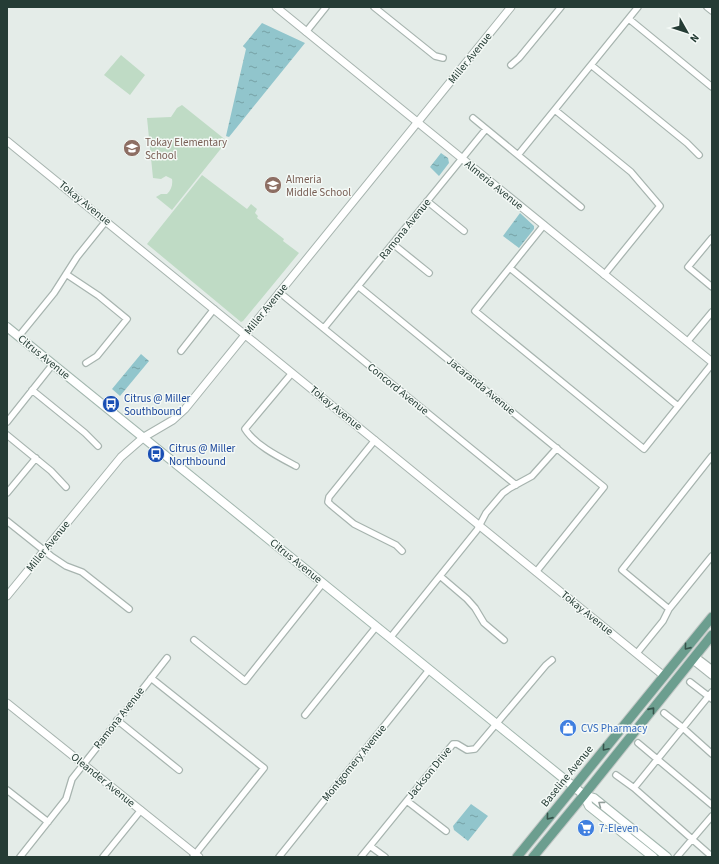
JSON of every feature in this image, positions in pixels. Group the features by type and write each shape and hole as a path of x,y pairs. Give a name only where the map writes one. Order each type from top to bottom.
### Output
{"main road":[{"name":"Citrus Avenue","path":"7,327 573,787 584,795 593,797 667,857"},
{"name":"Baseline Avenue","path":"517,857 712,617"},
{"path":"533,857 712,635"},
{"name":"Citrus Avenue","path":"584,795 589,806 653,857"}],"street":[{"name":"Almeria Avenue","path":"276,7 712,363"},
{"path":"306,32 326,7"},
{"path":"374,7 435,56 443,58"},
{"name":"Miller Avenue","path":"7,596 121,457 144,437 173,420 185,409 511,7"},
{"path":"511,65 519,58 561,7"},
{"path":"518,155 638,7"},
{"path":"707,7 712,11"},
{"path":"628,19 712,87"},
{"path":"591,65 687,143 699,155"},
{"path":"555,110 631,172 660,206 604,275"},
{"path":"473,118 581,207"},
{"name":"Ramona Avenue","path":"324,328 486,129"},
{"name":"Tokay Avenue","path":"7,140 664,676"},
{"path":"427,201 464,232"},
{"path":"19,336 54,293 85,246 106,221"},
{"path":"544,225 476,311 644,448 712,363"},
{"path":"712,238 688,268 712,287"},
{"path":"392,244 429,274"},
{"path":"510,268 678,406"},
{"path":"66,274 99,296 127,319 97,356 86,363"},
{"name":"Jacaranda Avenue","path":"358,286 604,487 536,572"},
{"name":"Concord Avenue","path":"279,292 516,485"},
{"path":"181,351 214,309"},
{"path":"687,342 712,312"},
{"path":"7,422 52,364"},
{"path":"292,372 245,429 248,434 269,450 296,466"},
{"path":"32,390 98,446"},
{"path":"7,435 51,471 66,487"},
{"path":"375,440 329,497 328,502 354,524 396,545 402,551"},
{"path":"390,638 479,526 486,513 500,496 507,490 532,476 557,448"},
{"path":"669,609 622,570 712,456"},
{"path":"7,494 36,458"},
{"path":"7,521 66,566 82,572 129,609"},
{"path":"637,654 663,621 669,609 712,556"},
{"path":"440,576 467,599 475,608 484,623 504,640"},
{"path":"194,640 245,681 323,583"},
{"path":"305,716 376,626"},
{"name":"Ramona Avenue","path":"20,857 66,799 72,779 83,764 167,658"},
{"path":"693,658 712,669"},
{"path":"693,658 712,676"},
{"name":"Jackson Drive","path":"361,857 453,744 457,744 468,750 475,749 546,664 552,660"},
{"name":"Montgomery Avenue","path":"279,857 429,670"},
{"path":"151,678 264,768 196,856"},
{"path":"634,788 657,758 711,696 690,682"},
{"name":"Oleander Avenue","path":"7,703 196,856"},
{"path":"664,713 712,754"},
{"path":"117,720 179,770"},
{"path":"638,743 712,805"},
{"path":"616,775 634,788 709,854"},
{"path":"7,790 48,822"},
{"path":"407,801 446,831"},
{"path":"103,857 141,810"},
{"path":"677,857 712,816"},
{"path":"370,846 384,857"}],"green space":[{"path":"121,55 145,75 130,95 104,75"},
{"path":"182,105 227,141 172,210 156,197 161,194 167,194 171,189 172,179 166,176 161,179 153,178 147,118 171,117 177,108"},
{"path":"202,175 247,209 251,204 257,209 255,213 258,216 257,218 299,253 241,322 147,244"}],"water":[{"path":"262,23 305,43 229,137 226,136 246,49 243,46"},
{"path":"441,153 448,158 449,163 439,176 430,167"},
{"path":"520,213 534,226 534,229 519,248 503,236"},
{"path":"141,354 149,361 120,396 112,389"},
{"path":"471,804 488,816 468,841 454,830 453,826"}],"place":[{"name":"Tokay Elementary School","path":"132,148"},
{"name":"Almeria Middle School","path":"273,185"},
{"name":"Citrus @ Miller Southbound","path":"111,404"},
{"name":"Citrus @ Miller Northbound","path":"156,454"},
{"name":"CVS Pharmacy","path":"568,728"},
{"name":"7-Eleven","path":"586,828"}]}
